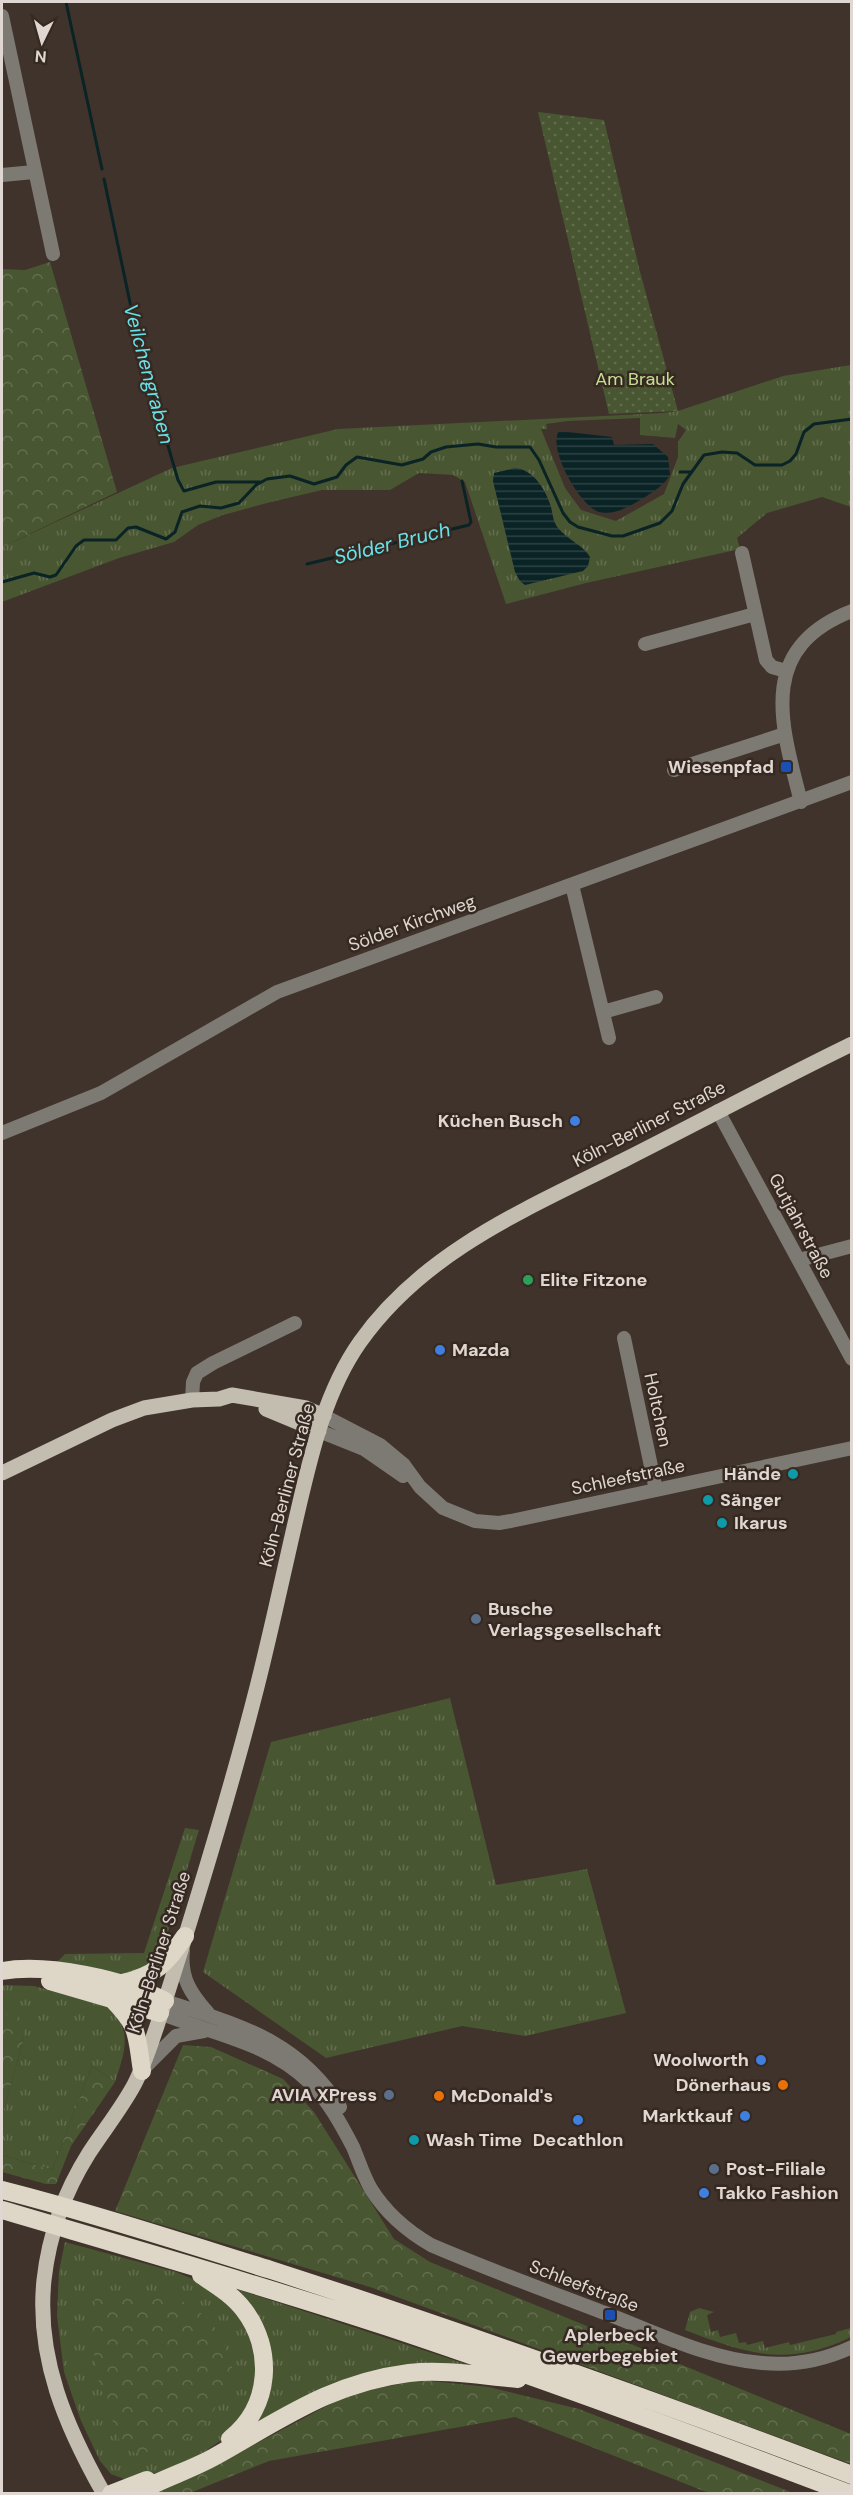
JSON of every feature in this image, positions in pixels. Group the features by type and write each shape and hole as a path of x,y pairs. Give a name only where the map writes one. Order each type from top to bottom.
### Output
{"highway":[{"path":"2,1980 40,1980 116,1990 150,1974 168,1960 186,1936"},
{"path":"2,1971 50,1970 163,2007"},
{"path":"116,1990 133,2023 142,2071"},
{"path":"7,2190 127,2225 393,2309 572,2371 852,2475"},
{"path":"2,2210 387,2327 544,2381 850,2493"},
{"path":"111,2493 184,2466 217,2449 246,2424 262,2391 264,2354 254,2324 243,2308 228,2294 181,2263"},
{"path":"135,2493 213,2458 291,2411 332,2392 367,2380 410,2373 450,2372 544,2381"}],"main road":[{"name":"Köln-Berliner Straße","path":"104,2493 65,2416 49,2366 43,2320 48,2256 60,2211 71,2185 142,2071 186,1936 257,1687 304,1484 321,1423 338,1382 359,1342 404,1291 458,1247 507,1219 852,1044"},
{"path":"2,1473 112,1420 144,1408 192,1400 219,1399 232,1395 248,1397 306,1408 321,1423"}],"street":[{"path":"2,16 52,254"},
{"path":"2,175 34,172"},
{"path":"742,553 766,660 772,668 786,671"},
{"path":"801,802 785,734 782,706 786,671 798,648 813,633 825,624 852,611"},
{"path":"645,644 754,614"},
{"path":"674,770 785,734"},
{"name":"Sölder Kirchweg","path":"2,1133 101,1092 277,992 852,782"},
{"path":"572,885 609,1038"},
{"path":"603,1012 656,997"},
{"name":"Gutjahrstraße","path":"718,1111 852,1359"},
{"path":"799,1260 852,1246"},
{"path":"192,1400 193,1382 197,1373 295,1323"},
{"name":"Holtchen","path":"624,1338 656,1490"},
{"name":"Schleefstraße","path":"321,1423 380,1444 404,1465 432,1500 453,1513 487,1522 511,1521 852,1448"},
{"name":"Schleefstraße","path":"186,1936 183,1956 186,1983 191,1995 208,2013"},
{"name":"Schleefstraße","path":"163,2007 208,2013 266,2038 309,2068 330,2090 342,2110 350,2127 352,2147"},
{"name":"Schleefstraße","path":"163,2007 215,2032 262,2049 302,2075 333,2111 372,2190 394,2218 410,2232 452,2254 695,2348 729,2358 765,2364 797,2363 826,2357 852,2347"},
{"path":"142,2071 176,2036 194,2031 215,2032"}],"green space":[{"name":"Am Brauk","path":"538,112 604,120 639,268 678,411 609,414"},
{"path":"50,262 117,492 2,547 2,269 25,270"},
{"path":"851,365 851,507 822,497 767,513 737,538 740,549 586,583 506,604 465,482 453,475 419,473 390,490 322,490 223,515 198,525 174,542 119,558 2,602 2,547 172,468 338,429 678,411 783,376","holes":["640,418 640,435 675,438 678,424 686,430 678,442 678,457 664,494 616,521 581,510 565,488 541,429 547,429 546,424 568,421"]},
{"path":"450,1698 496,1885 587,1869 626,2013 525,2036 462,2026 326,2058 203,1972 271,1742"},
{"path":"185,1828 199,1830 161,1955 150,1968 121,1976 54,1965 65,1954 144,1953"},
{"path":"2,1985 34,1986 109,2007 122,2025 124,2052 115,2082 92,2066 52,2170 2,2155 2,2116 24,2038 2,2015"},
{"path":"2,2015 17,2015 25,2023 24,2038 2,2116"},
{"path":"183,2045 211,2047 283,2079 314,2112 394,2239 430,2262 851,2434 851,2464 370,2287 115,2211"},
{"path":"92,2066 115,2082 71,2146 56,2184 46,2184 2,2172 2,2155 52,2170"},
{"path":"65,2242 176,2272 205,2284 233,2305 258,2348 257,2393 226,2437 195,2458 151,2475 124,2479 111,2474 100,2461 81,2421 64,2372 57,2316 59,2271"},
{"path":"227,2286 475,2367 418,2367 247,2432 269,2373"},
{"path":"170,2293 211,2320 233,2363 227,2391 205,2423 187,2438 157,2451 135,2453 120,2442 97,2376 92,2340 95,2298"},
{"path":"699,2308 714,2312 707,2315 711,2332 718,2330 720,2337 736,2333 739,2343 746,2342 747,2345 763,2341 765,2348 789,2342 790,2345 851,2328 851,2337 828,2347 787,2355 748,2351 685,2330 690,2312"},
{"path":"420,2380 489,2387 579,2409 793,2493 709,2493 515,2417 269,2461 190,2493 150,2494 207,2470 349,2394"}],"water":[{"path":"559,431 612,437 614,445 653,444 668,457 670,475 658,488 632,505 610,513 599,512 583,499 567,476 561,463 556,439"},
{"path":"515,468 522,469 533,476 549,500 557,527 590,557 588,566 583,571 525,585 520,581 515,572 493,481 494,473"}],"waterway":[{"name":"Veilchengraben","path":"66,2 102,169"},
{"name":"Veilchengraben","path":"104,179 140,350 178,480 184,491 216,482 260,482"},
{"path":"2,582 34,573 50,577 56,575 76,546 84,540 116,540 128,528 136,527 166,539 175,532 182,512 200,506 221,508 239,503 256,485 267,479 290,476 314,484 337,477 346,465 357,457 402,465 423,459 431,452 446,447 478,444 496,447 530,447 539,460 563,513 570,522 578,527 612,536 623,536 660,523 672,511 683,484 704,455 722,452 737,453 755,465 782,465 796,454 804,432 814,424 852,419"},
{"path":"680,472 691,472"},
{"name":"Sölder Bruch","path":"307,564 469,525 471,522 462,481"}],"place":[{"name":"Wiesenpfad","path":"786,767"},
{"name":"Küchen Busch","path":"575,1121"},
{"name":"Elite Fitzone","path":"528,1280"},
{"name":"Mazda","path":"440,1350"},
{"name":"Hände","path":"793,1474"},
{"name":"Sänger","path":"708,1500"},
{"name":"Ikarus","path":"722,1523"},
{"name":"Busche Verlagsgesellschaft","path":"476,1619"},
{"name":"Woolworth","path":"761,2060"},
{"name":"Dönerhaus","path":"783,2085"},
{"name":"AVIA XPress","path":"389,2095"},
{"name":"McDonald's","path":"439,2096"},
{"name":"Marktkauf","path":"745,2116"},
{"name":"Decathlon","path":"578,2120"},
{"name":"Wash Time","path":"414,2140"},
{"name":"Post-Filiale","path":"714,2169"},
{"name":"Takko Fashion","path":"704,2193"},
{"name":"Aplerbeck Gewerbegebiet","path":"610,2315"}]}
